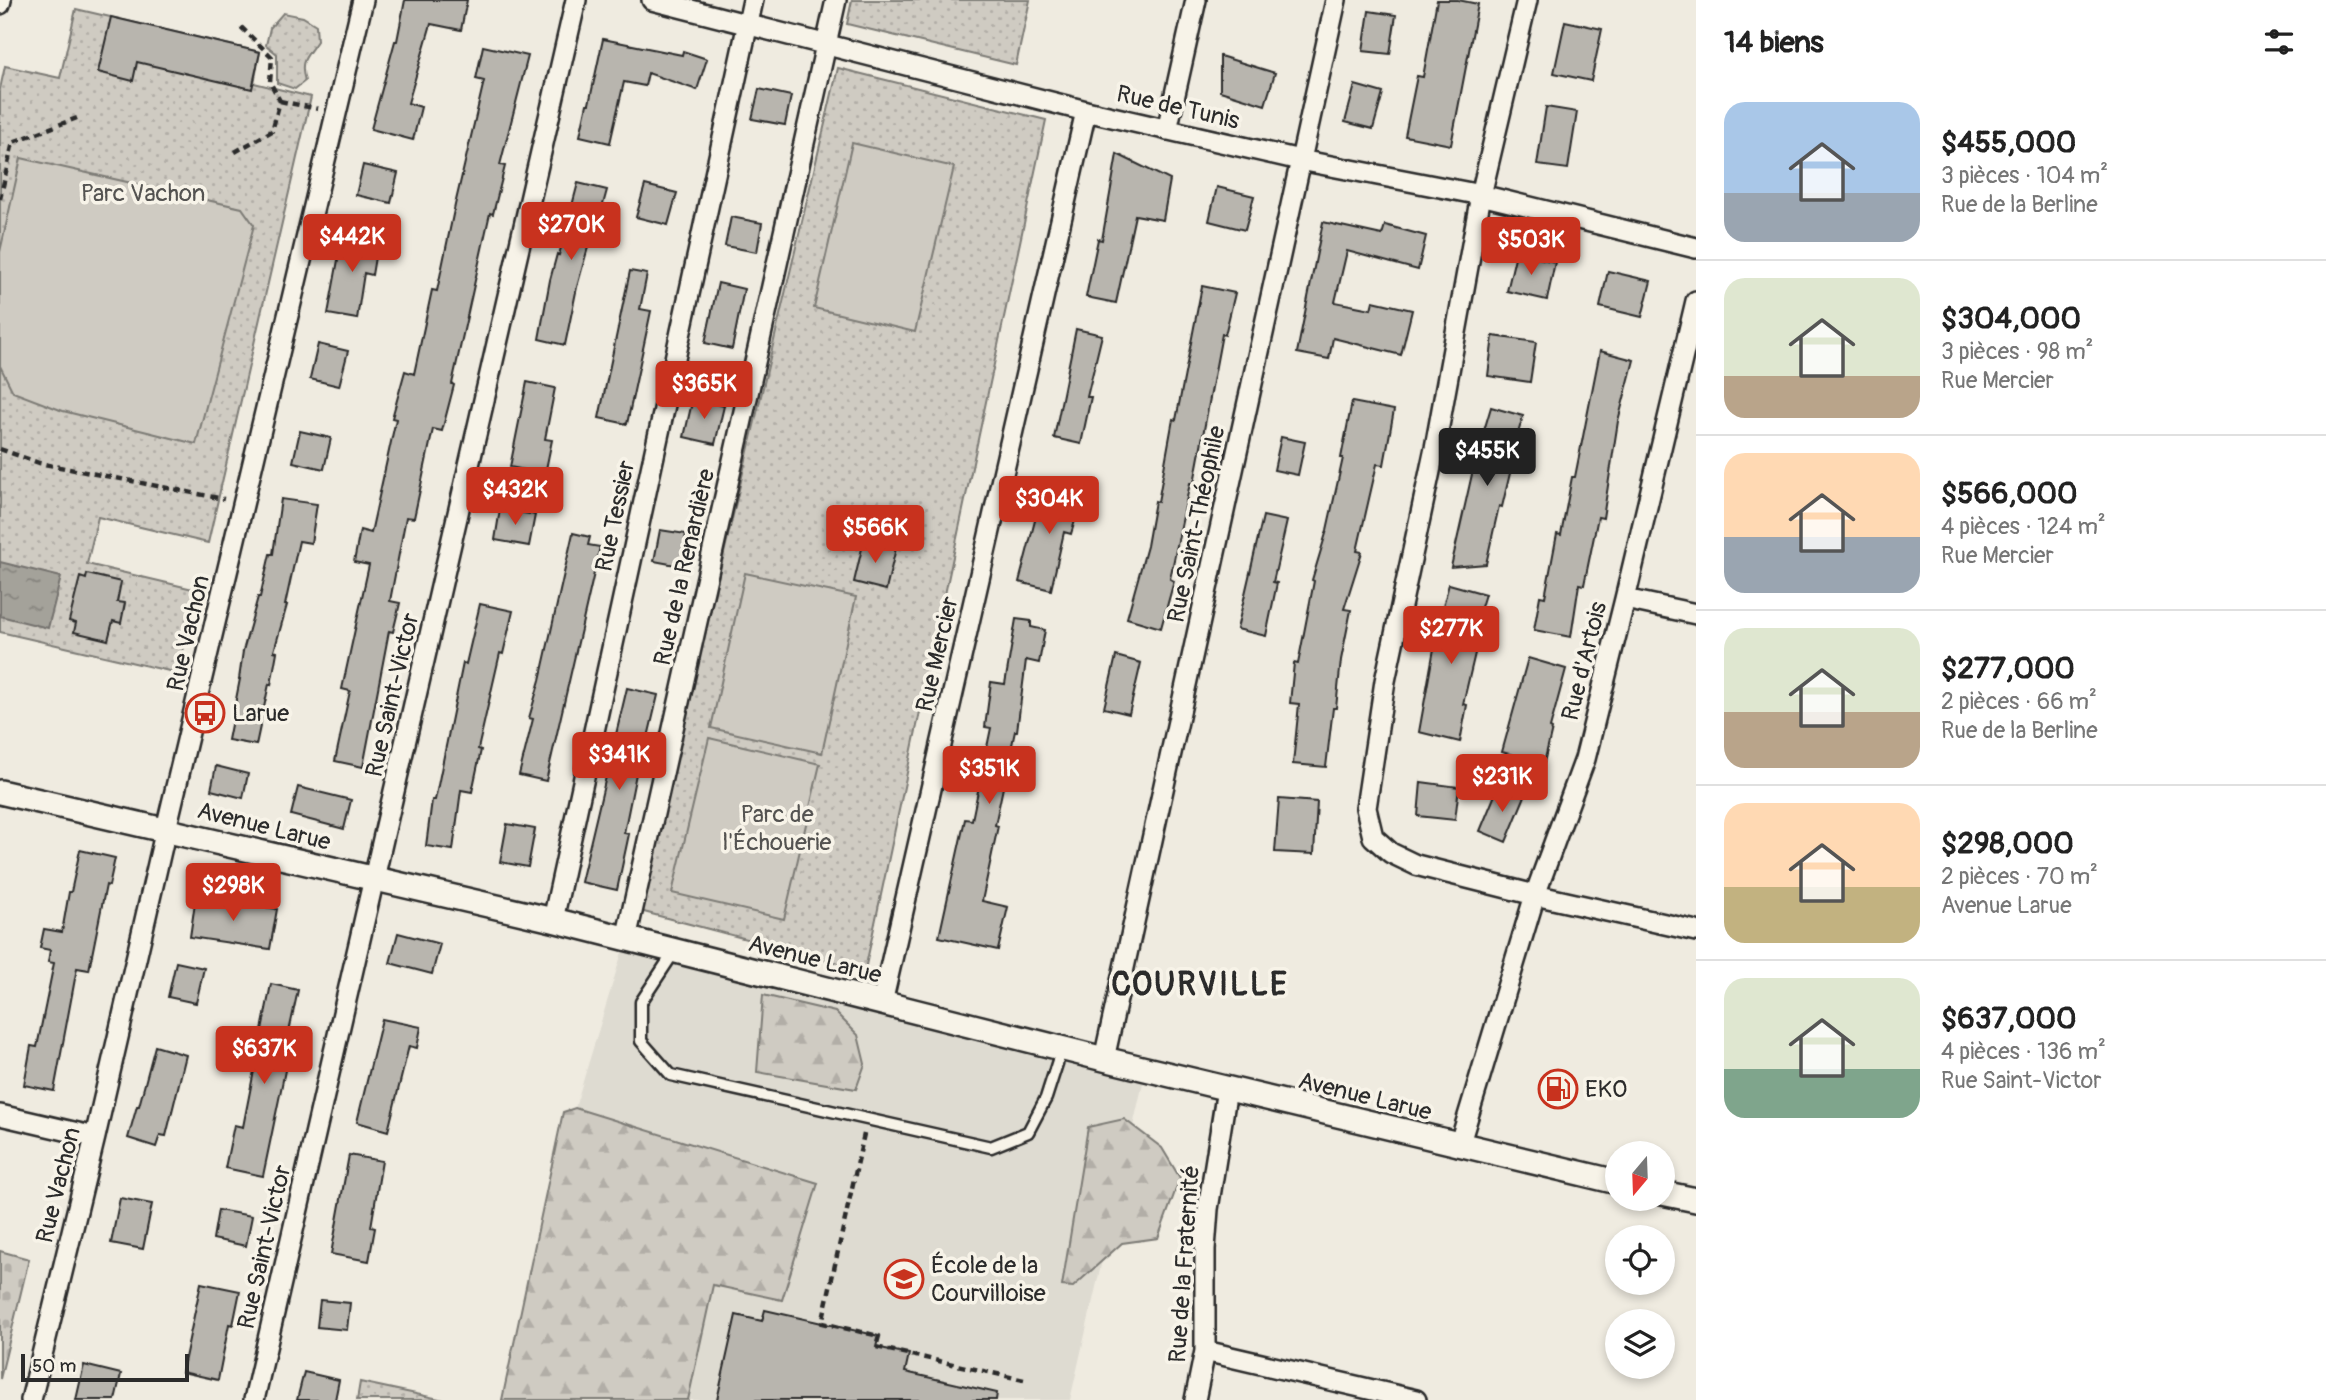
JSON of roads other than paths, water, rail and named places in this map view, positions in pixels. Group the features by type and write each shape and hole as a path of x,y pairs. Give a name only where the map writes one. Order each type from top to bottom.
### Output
{"street":[{"name":"Rue Vachon","path":"31,1400 363,0"},
{"name":"Rue Saint-Victor","path":"254,1400 576,0"},
{"name":"Rue de Tunis","path":"652,0 1086,111 1300,160 1481,195 1696,248"},
{"name":"Rue Tessier","path":"553,920 753,0"},
{"name":"Rue de la Renardière","path":"625,939 836,0"},
{"path":"1167,130 1196,0"},
{"name":"Rue Saint-Théophile","path":"1104,1059 1336,0"},
{"path":"1527,0 1481,195 1436,449 1385,681 1366,808 1373,837 1391,853 1416,865 1696,932"},
{"name":"Rue Mercier","path":"882,1003 1086,111"},
{"name":"Rue d'Artois","path":"1459,1146 1535,895 1585,759 1696,301"},
{"path":"1625,599 1696,614"},
{"name":"Avenue Larue","path":"0,792 553,920 1104,1059 1605,1179"},
{"name":"Rue de la Fraternité","path":"1195,1400 1205,1351 1205,1249 1208,1209 1227,1089"},
{"path":"0,1115 95,1138"},
{"path":"1675,1196 1696,1200"},
{"path":"1205,1351 1416,1400"}],"lane":[{"path":"674,951 641,1002 641,1041 671,1074 991,1147 1028,1132 1046,1098 1062,1048"}],"water":[{"path":"0,562 61,577 48,628 0,616"}],"place":[{"name":"Larue","path":"205,713"},
{"name":"EKO","path":"1558,1089"},
{"name":"École de la Courvilloise","path":"904,1279"}],"district":[{"name":"COURVILLE","path":"1200,984"}],"park label":[{"name":"Parc Vachon","path":"143,193"},
{"name":"Parc de l'Échouerie","path":"777,828"}]}
